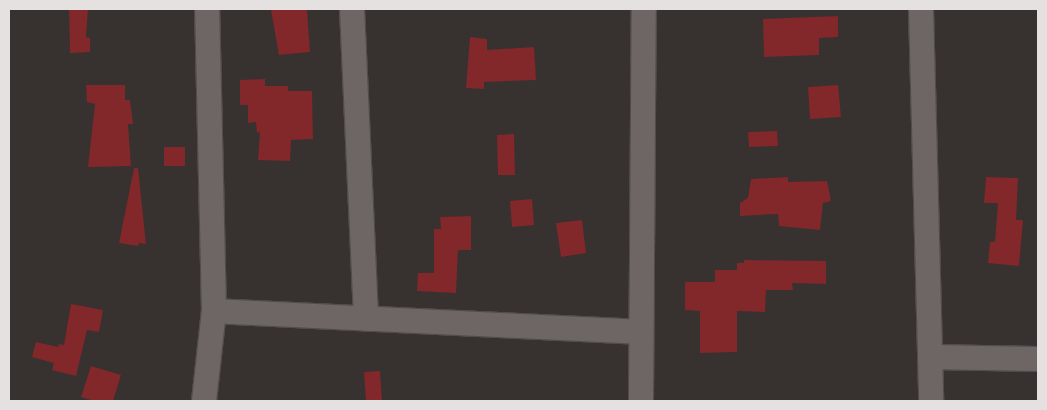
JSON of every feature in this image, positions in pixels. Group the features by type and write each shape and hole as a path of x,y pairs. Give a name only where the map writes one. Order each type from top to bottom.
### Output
{"street":[{"path":"204,401 214,311 207,9"},
{"path":"352,9 366,319"},
{"path":"640,401 644,9"},
{"path":"921,9 931,401"},
{"path":"214,311 640,332"},
{"path":"930,357 1038,359"}],"building":[{"path":"69,9 88,9 86,37 90,38 90,52 70,53"},
{"path":"307,9 310,52 279,55 271,10"},
{"path":"838,16 838,37 819,38 819,55 764,57 763,19"},
{"path":"470,37 487,39 487,50 534,47 536,80 484,82 484,89 466,88"},
{"path":"265,79 265,86 288,86 288,91 312,91 313,139 291,140 290,161 258,160 260,132 257,133 256,122 248,123 248,105 240,105 240,80"},
{"path":"86,85 125,85 125,100 130,100 133,124 128,124 131,166 88,167 95,104 87,102"},
{"path":"838,85 841,117 810,119 808,87"},
{"path":"777,131 778,146 749,147 748,132"},
{"path":"514,134 515,175 498,175 497,135"},
{"path":"164,147 185,147 185,166 164,166"},
{"path":"134,168 138,168 146,244 139,243 138,246 119,243"},
{"path":"788,177 788,182 827,181 831,201 823,203 820,230 779,226 778,214 740,216 740,203 748,198 751,179"},
{"path":"986,177 1018,178 1016,220 1023,220 1019,266 988,263 990,242 995,242 998,203 984,203"},
{"path":"532,199 534,225 512,227 510,201"},
{"path":"471,216 471,250 458,250 456,293 417,291 418,273 434,273 434,229 441,229 440,217"},
{"path":"582,220 586,253 561,257 556,223"},
{"path":"744,260 826,261 826,284 792,283 793,290 766,290 765,312 737,311 737,352 700,353 700,311 685,310 685,282 715,282 715,270 737,270 737,263 744,263"},
{"path":"71,304 103,310 99,332 87,330 76,376 52,370 54,363 32,357 36,342 58,347 59,344 64,345"},
{"path":"91,366 121,375 113,401 94,401 81,397"},
{"path":"380,371 382,401 366,401 364,372"}]}
